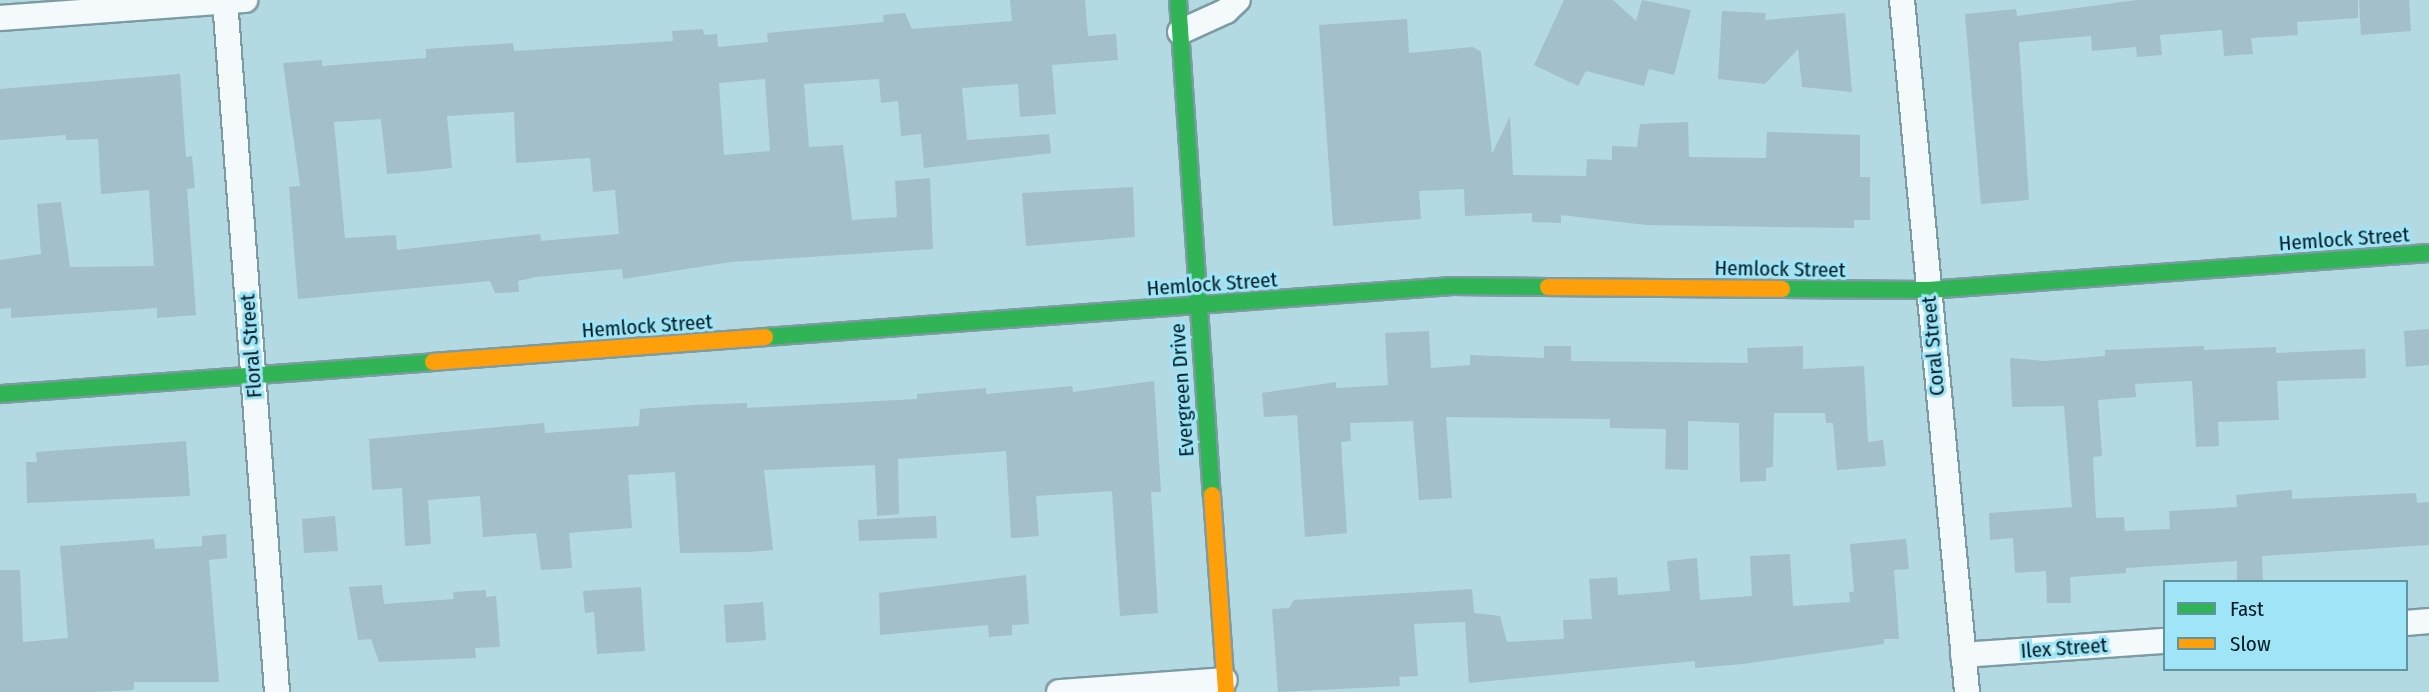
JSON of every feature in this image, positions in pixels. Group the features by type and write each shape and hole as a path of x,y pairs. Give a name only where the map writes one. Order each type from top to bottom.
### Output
{"street":[{"path":"0,18 232,0"},
{"name":"Floral Street","path":"232,0 253,376 277,692"},
{"name":"Evergreen Drive","path":"1178,0 1225,686"},
{"path":"1180,32 1226,11 1238,0"},
{"name":"Coral Street","path":"1902,0 1967,692"},
{"name":"Hemlock Street","path":"0,394 1452,286 1928,290 2429,253"},
{"path":"2408,623 2429,621"},
{"name":"Ilex Street","path":"1963,655 2163,640"},
{"path":"1059,692 1225,686"}],"building":[{"path":"1010,0 1085,0 1088,36 1116,34 1118,60 1052,65 1056,114 1020,117 1018,84 962,88 967,140 1049,134 1051,153 924,168 921,134 901,136 898,101 881,103 879,79 804,84 809,147 843,145 852,220 897,217 895,181 930,178 933,249 731,262 623,279 622,269 536,277 518,281 519,292 495,293 490,281 298,299 289,187 300,186 283,63 322,60 322,66 426,58 426,49 513,43 514,51 673,41 672,31 703,29 704,35 717,34 718,47 768,42 767,33 884,22 883,15 905,13 912,29 1012,21","holes":["765,79 770,151 724,155 719,83","514,112 516,163 590,158 593,192 615,190 619,234 541,241 540,234 397,250 396,235 345,238 334,122 381,119 387,174 452,168 447,116"]},
{"path":"1564,0 1613,0 1636,21 1642,0 1691,10 1674,75 1649,69 1644,86 1586,71 1578,86 1534,65"},
{"path":"2137,0 2358,0 2358,18 2297,22 2298,35 2251,38 2253,54 2224,56 2222,30 2160,35 2162,55 2137,57 2136,47 2092,51 2091,36 2019,42 2029,200 1981,204 1965,14 2016,9 2017,16"},
{"path":"2359,0 2409,0 2411,31 2361,35"},
{"path":"1722,11 1766,13 1765,20 1845,13 1852,92 1802,87 1798,49 1765,84 1718,79"},
{"path":"1407,19 1409,53 1473,47 1481,52 1492,154 1510,116 1513,175 1586,176 1587,159 1612,160 1612,146 1637,147 1640,124 1688,122 1689,157 1766,158 1767,132 1860,135 1860,177 1870,177 1870,220 1854,220 1854,228 1646,225 1561,215 1561,223 1532,222 1532,213 1465,216 1464,189 1419,191 1421,219 1333,226 1319,25"},
{"path":"180,74 186,157 192,156 195,188 187,189 196,315 157,318 157,308 11,318 11,308 0,309 0,260 41,254 37,204 61,202 70,267 154,266 149,190 101,194 98,139 66,140 66,135 0,140 0,89"},
{"path":"1133,187 1135,237 1026,246 1022,193"},
{"path":"2429,329 2429,365 2406,367 2404,331"},
{"path":"1429,331 1431,368 1470,365 1470,355 1544,358 1544,346 1571,346 1571,361 1748,363 1747,348 1803,346 1803,369 1864,366 1868,442 1883,440 1886,466 1837,470 1833,423 1826,423 1825,413 1774,413 1773,467 1766,468 1766,481 1740,482 1739,423 1688,421 1688,470 1665,469 1666,429 1610,428 1610,419 1446,417 1452,498 1419,500 1413,421 1350,423 1351,441 1341,442 1347,533 1305,537 1297,415 1264,417 1262,393 1336,382 1336,388 1388,385 1385,333"},
{"path":"2204,346 2204,350 2276,347 2276,353 2365,349 2366,378 2277,381 2279,420 2218,422 2219,446 2196,447 2192,381 2135,384 2136,397 2098,400 2102,456 2093,457 2096,518 2124,517 2125,531 2170,529 2169,511 2237,507 2236,495 2292,490 2292,499 2416,493 2417,503 2429,502 2429,545 2262,556 2263,580 2237,580 2237,561 2126,568 2126,573 2070,577 2071,603 2047,603 2046,571 2015,573 2013,538 1990,540 1989,513 2072,507 2064,406 2012,407 2010,358 2044,361 2105,356 2105,350"},
{"path":"1154,381 1161,492 1151,492 1158,613 1120,616 1112,491 1036,496 1039,536 1011,538 1006,451 898,459 899,514 877,516 875,465 764,470 773,550 748,552 680,553 675,472 628,475 632,528 569,533 572,568 541,570 536,533 483,537 480,496 428,500 431,544 405,546 402,488 372,490 369,439 544,423 545,433 639,426 640,409 694,405 747,403 747,408 917,399 917,394 986,388 986,394 1072,386 1073,392"},
{"path":"186,441 190,496 27,503 26,462 37,462 36,452"},
{"path":"335,516 338,551 304,553 302,519"},
{"path":"936,516 937,538 859,541 858,520"},
{"path":"226,534 227,558 209,560 219,682 134,682 134,690 97,692 0,692 0,570 20,570 23,642 68,638 60,546 154,539 155,549 202,546 202,536"},
{"path":"1906,539 1909,569 1894,570 1899,639 1884,639 1884,644 1743,664 1695,668 1695,661 1469,683 1465,622 1414,624 1418,676 1399,677 1400,686 1278,692 1272,609 1289,608 1294,600 1472,589 1474,613 1500,616 1507,642 1564,639 1563,620 1592,619 1589,579 1617,577 1618,595 1670,591 1667,561 1697,558 1700,600 1752,596 1750,556 1790,554 1793,606 1850,602 1849,592 1854,592 1850,544"},
{"path":"1026,575 1029,624 1012,625 1012,635 989,637 988,625 880,635 879,593"},
{"path":"382,585 384,604 454,599 453,592 486,590 486,597 496,596 500,647 475,648 476,658 379,662 371,639 358,640 349,587"},
{"path":"641,587 645,651 597,654 594,612 585,613 583,591"},
{"path":"763,602 766,640 726,643 724,605"}],"traffic: fast":[{"path":"1178,0 1212,495"},
{"path":"1782,289 1928,290 2429,253"},
{"path":"765,337 1452,286 1548,287"},
{"path":"0,394 433,362"}],"traffic: slow":[{"path":"1548,287 1782,289"},
{"path":"433,362 765,337"},
{"path":"1212,495 1226,692"}]}
